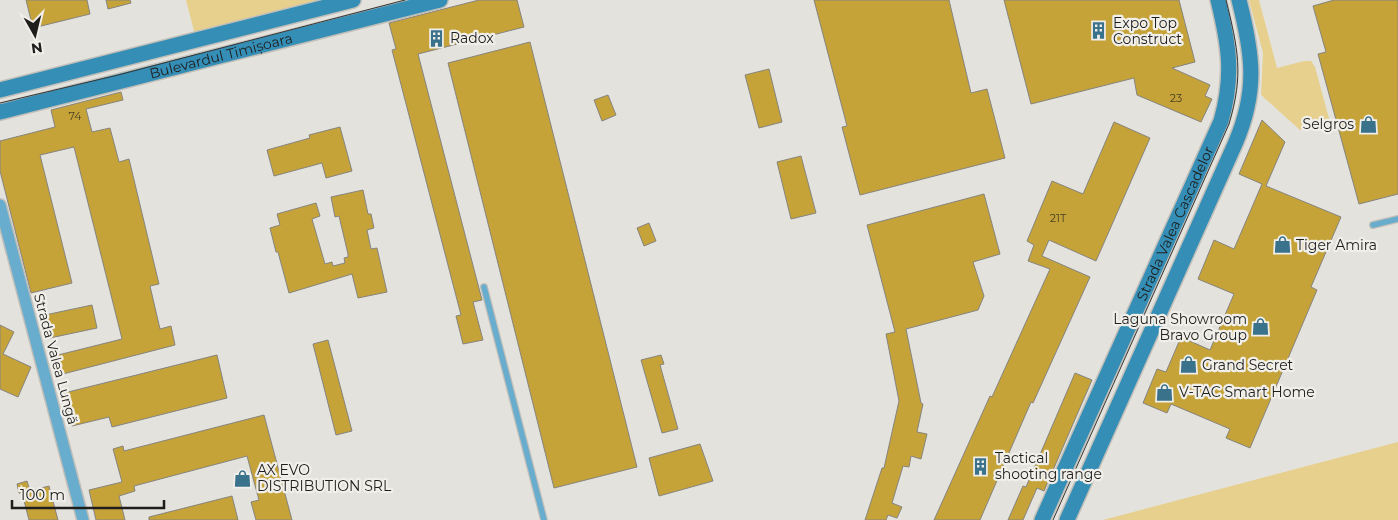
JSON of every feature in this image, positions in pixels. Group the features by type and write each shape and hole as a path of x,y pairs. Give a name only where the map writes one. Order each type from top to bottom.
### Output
{"main road":[{"name":"Bulevardul Timișoara","path":"0,112 117,72 353,0"},
{"name":"Bulevardul Timișoara","path":"0,90 117,72 420,2 440,0"},
{"name":"Strada Valea Cascadelor","path":"1042,520 1221,121 1229,86 1226,38 1218,0"},
{"name":"Strada Valea Cascadelor","path":"1067,520 1245,118 1251,85 1251,53 1239,0"},
{"path":"1226,38 1248,34"},
{"path":"1159,261 1179,270"},
{"path":"1111,369 1131,378"}],"street":[{"name":"Strada Valea Lungă","path":"0,205 83,520"}],"lane":[{"path":"1373,225 1398,218"},
{"path":"484,287 544,520"}],"shaded area":[{"path":"186,0 330,0 195,35"},
{"path":"1249,0 1259,0 1277,68 1304,61 1311,61 1315,67 1330,122 1300,130 1261,95 1263,53"},
{"path":"1398,442 1398,520 1103,520"}],"building":[{"path":"26,0 87,0 90,14 33,28"},
{"path":"106,0 130,0 131,3 108,9"},
{"path":"479,0 517,0 524,27 418,54 482,300 473,302 483,340 463,344 456,316 461,315 392,50 396,49 389,23"},
{"path":"814,0 949,0 971,93 987,89 1005,158 860,195 842,127 847,126"},
{"name":"Expo Top Construct","path":"1004,0 1179,0 1195,62 1172,68 1210,85 1205,96 1212,99 1201,122 1137,95 1134,78 1031,104"},
{"name":"Selgros","path":"1334,0 1398,0 1398,194 1359,204 1318,54 1326,52 1313,6"},
{"path":"530,42 637,467 554,488 448,63"},
{"path":"769,69 782,122 759,128 745,75"},
{"path":"121,92 123,100 86,109 92,132 110,128 119,162 129,159 159,284 150,286 160,329 171,326 175,345 59,375 54,356 122,339 74,147 40,155 72,283 31,293 0,171 0,141 55,127 51,110"},
{"path":"608,95 616,115 602,121 594,100"},
{"path":"1262,120 1285,142 1266,186 1341,217 1311,287 1317,290 1250,448 1226,438 1230,429 1171,404 1167,413 1143,403 1157,369 1166,372 1181,337 1210,350 1234,294 1198,279 1214,240 1234,249 1262,184 1239,174"},
{"path":"1114,122 1150,138 1096,261 1049,240 1042,256 1090,277 1033,403 1031,402 980,520 934,520 1050,269 1028,261 1034,245 1027,241 1052,181 1083,194"},
{"path":"340,127 352,171 326,178 322,163 274,176 267,150 310,138 309,135"},
{"path":"801,156 816,213 791,219 777,162"},
{"path":"363,190 368,214 371,214 374,228 367,230 371,249 377,248 387,292 358,298 352,274 289,293 270,228 280,225 277,214 316,203 320,216 312,219 325,264 332,262 333,266 345,263 344,258 348,257 348,254 339,216 335,217 331,197"},
{"path":"984,194 1000,254 973,262 984,296 978,310 906,329 921,403 923,404 917,432 927,434 921,459 911,456 909,467 903,466 892,503 902,507 897,518 888,515 886,520 865,520 882,468 884,468 899,401 886,334 895,332 867,225"},
{"path":"649,223 656,241 644,246 637,228"},
{"path":"92,305 97,328 50,338 45,315"},
{"path":"0,325 14,332 3,354 31,367 18,397 0,389"},
{"path":"328,340 352,431 336,435 313,344"},
{"path":"217,355 227,398 112,427 109,417 72,426 64,393"},
{"path":"661,355 664,364 660,365 678,429 662,433 641,360"},
{"path":"1075,373 1092,380 1044,491 1037,488 1023,520 1008,520 1023,486 1026,487"},
{"path":"264,415 292,520 256,520 251,502 259,500 247,456 134,486 135,491 119,496 125,520 96,520 89,490 122,482 113,449 123,446 124,451"},
{"path":"700,444 713,481 659,496 649,458"},
{"path":"27,481 30,491 49,486 58,520 29,520 22,493 19,493 17,484"},
{"path":"232,496 238,520 149,520 149,517"}],"tram line":[{"path":"0,103 118,75 405,0"},
{"path":"1053,520 1229,124 1237,90 1238,62 1234,33 1226,0"}],"place":[{"name":"Expo Top Construct","path":"1099,31"},
{"name":"Radox","path":"436,38"},
{"name":"Selgros","path":"1368,124"},
{"name":"Tiger Amira","path":"1282,245"},
{"name":"Laguna Showroom Bravo Group","path":"1261,327"},
{"name":"Grand Secret","path":"1188,365"},
{"name":"V-TAC Smart Home","path":"1165,392"},
{"name":"Tactical shooting range","path":"981,466"},
{"name":"AX EVO DISTRIBUTION SRL","path":"243,478"}]}
